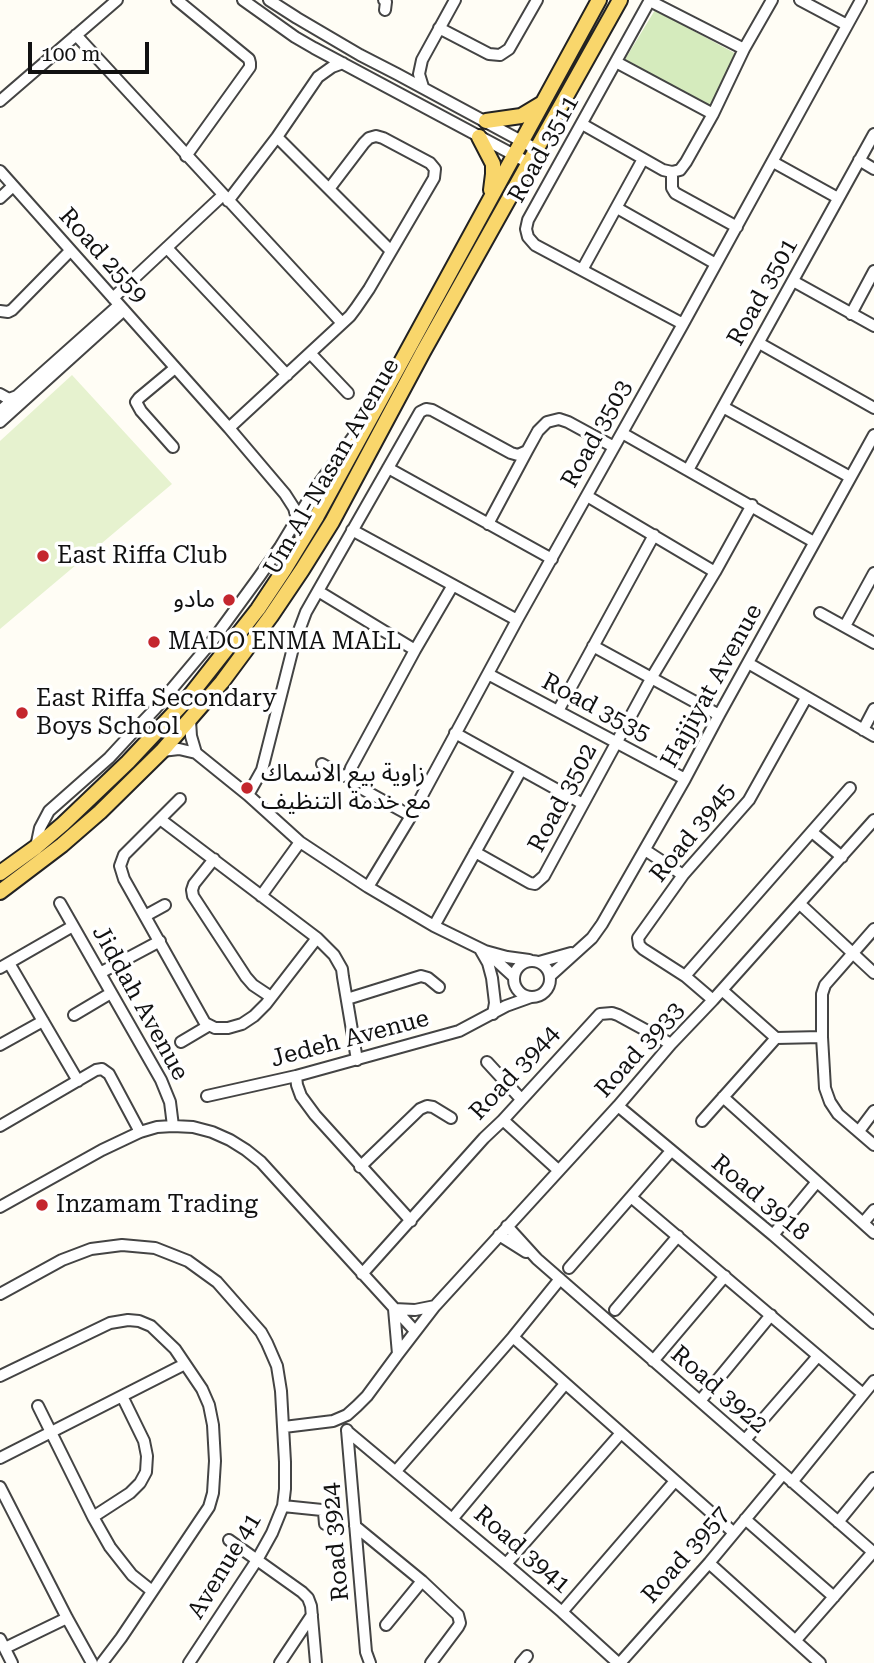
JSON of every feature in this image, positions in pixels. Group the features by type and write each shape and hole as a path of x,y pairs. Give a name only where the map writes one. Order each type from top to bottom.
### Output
{"main road":[{"name":"Um Al-Nasan Avenue","path":"0,873 36,847 128,762 209,673 258,609 317,516 599,0"},
{"name":"Um Al-Nasan Avenue","path":"0,892 100,812 162,751 222,682 271,616 326,532 620,0"},
{"path":"486,121 522,116 542,104"},
{"path":"479,137 493,164 490,199"}],"street":[{"path":"0,101 117,0"},
{"path":"177,0 249,59 250,63 250,67 186,156"},
{"path":"243,0 314,48 529,163"},
{"path":"269,0 352,50 536,149"},
{"path":"423,87 419,74 422,60 455,0"},
{"path":"439,28 489,54 500,55 509,48 537,0"},
{"path":"650,0 744,49"},
{"name":"Road 3511","path":"650,0 528,220 526,229 528,237 535,244 683,324"},
{"path":"582,124 663,170 680,170 713,114 744,49 772,0"},
{"path":"800,0 847,25"},
{"name":"Road 3503","path":"368,887 411,816 860,0"},
{"path":"76,35 342,323"},
{"path":"314,48 319,62 318,77"},
{"path":"397,74 422,60"},
{"path":"616,62 713,114"},
{"path":"6,409 108,319 167,248 225,198 277,137 318,77 327,69 343,63"},
{"name":"Road 3501","path":"688,470 874,134"},
{"path":"277,137 391,251"},
{"path":"229,428 356,308 434,178 435,169 383,138 372,137 364,143 328,189"},
{"path":"582,270 643,159"},
{"path":"859,160 874,169"},
{"path":"773,162 838,198"},
{"name":"Road 2559","path":"0,171 229,428 285,494 297,519"},
{"path":"672,172 672,188 677,194 737,227"},
{"path":"0,198 13,186"},
{"path":"617,208 716,264"},
{"path":"167,248 287,375"},
{"path":"3,314 71,251"},
{"path":"851,314 874,271"},
{"path":"793,281 874,326"},
{"path":"104,288 109,299 108,319"},
{"path":"0,422 17,396 108,319 126,317 132,320"},
{"path":"759,343 874,408"},
{"path":"310,353 348,393"},
{"path":"173,447 136,402 175,368"},
{"path":"0,394 9,399 17,396"},
{"path":"723,407 850,477"},
{"path":"248,795 262,770 298,632 306,612 418,415 432,410 512,453 518,455 527,451"},
{"path":"36,847 40,828 49,811 109,758 155,709 239,606 280,547 315,489 370,417"},
{"path":"488,524 543,424 559,419 614,447"},
{"path":"622,433 814,542"},
{"name":"Hajjiyat Avenue","path":"550,976 592,938 602,925 874,435"},
{"path":"388,468 552,559"},
{"path":"285,494 302,497 315,489"},
{"path":"587,496 715,572"},
{"name":"Road 3502","path":"475,852 530,883 535,884 544,876 652,677 715,572 751,505"},
{"path":"352,530 517,620"},
{"path":"558,712 654,536"},
{"path":"845,626 874,573"},
{"path":"411,816 355,785 349,774 453,585"},
{"path":"318,591 415,650"},
{"path":"820,612 874,643"},
{"path":"593,646 719,715"},
{"path":"748,663 874,736"},
{"name":"Road 3535","path":"488,674 685,779"},
{"name":"Road 3945","path":"713,1000 685,976 643,949 638,938 683,875 749,800 806,698"},
{"path":"863,730 874,709"},
{"path":"190,720 196,753"},
{"path":"455,733 583,804"},
{"path":"162,751 179,749 196,753 300,842 368,887 434,926 483,950 534,961 546,967 550,976 549,985 544,993 531,997 522,994 514,980 483,950"},
{"path":"322,764 342,776 349,774"},
{"path":"434,926 521,769"},
{"path":"685,976 850,788"},
{"path":"180,799 124,855 120,866 124,879 208,1026 229,1028 254,1016 317,938"},
{"path":"160,819 329,948 344,977 357,1060"},
{"name":"Road 3933","path":"340,1419 367,1396 435,1306 874,821"},
{"path":"812,832 842,857"},
{"path":"261,896 300,842"},
{"path":"645,850 683,875"},
{"path":"214,859 194,884 193,896 246,977 271,997"},
{"name":"Jiddah Avenue","path":"60,904 164,1087 172,1110 173,1126"},
{"path":"800,904 874,972"},
{"path":"145,916 165,905"},
{"path":"73,926 5,965 43,1021 78,1081"},
{"path":"874,929 825,985 822,994 822,1037 827,1096 838,1115 874,1145"},
{"path":"100,973 160,941"},
{"path":"483,950 492,978 496,1012"},
{"path":"496,1012 506,1000 517,968 534,961 577,951"},
{"path":"347,999 421,976 439,987"},
{"path":"722,990 776,1038 822,1037"},
{"path":"74,1015 111,993"},
{"name":"Jedeh Avenue","path":"207,1096 296,1076 459,1031 531,997"},
{"name":"Road 3944","path":"362,1274 600,1014 606,1012 618,1015 671,1044"},
{"path":"0,1045 43,1021"},
{"path":"181,1041 208,1026"},
{"path":"702,1121 776,1038"},
{"path":"487,1062 521,1099"},
{"path":"0,1126 99,1069 107,1072 139,1132"},
{"path":"296,1076 305,1102 360,1167 411,1221"},
{"path":"723,1097 874,1233"},
{"name":"Road 3918","path":"618,1106 874,1323"},
{"name":"Road 3944","path":"360,1167 420,1109 433,1107 451,1118"},
{"path":"859,1131 874,1111"},
{"path":"503,1120 558,1170"},
{"path":"0,1192 3,1206 139,1132 173,1126 212,1132 246,1150 261,1162 415,1331"},
{"path":"569,1268 671,1151"},
{"path":"773,1235 817,1183"},
{"path":"631,1197 863,1394"},
{"path":"863,1223 874,1210"},
{"name":"Road 3922","path":"503,1230 873,1553 796,1640"},
{"path":"615,1310 678,1236"},
{"name":"Avenue 41","path":"0,1294 62,1260 91,1249 138,1245 155,1248 180,1257 217,1282 261,1332 273,1354 281,1391 284,1427 283,1506 257,1560 189,1663"},
{"path":"653,1360 725,1276"},
{"path":"396,1471 560,1279"},
{"path":"394,1309 415,1310 435,1306"},
{"path":"394,1309 398,1354"},
{"path":"700,1401 771,1315"},
{"path":"0,1376 110,1323 139,1321 151,1326 175,1349 202,1389 209,1405 215,1461 213,1493 209,1507 102,1663"},
{"path":"513,1337 733,1532"},
{"path":"745,1440 818,1356"},
{"path":"0,1458 185,1364"},
{"name":"Road 3957","path":"619,1663 709,1563 733,1532 788,1478 874,1381"},
{"path":"453,1518 565,1384"},
{"path":"93,1517 130,1493 146,1472 144,1441 122,1396"},
{"path":"38,1406 93,1517 132,1576 152,1591"},
{"path":"284,1427 327,1423 340,1419"},
{"name":"Road 3924","path":"340,1419 347,1431 366,1652 370,1663"},
{"name":"Road 3941","path":"347,1431 506,1563 619,1663"},
{"path":"506,1563 621,1433"},
{"path":"838,1522 874,1478"},
{"path":"562,1612 675,1481"},
{"path":"0,1487 66,1618 92,1663"},
{"path":"283,1506 322,1510 325,1524"},
{"path":"745,1519 834,1597"},
{"path":"355,1526 456,1612 460,1623 431,1663"},
{"path":"229,1541 305,1595 310,1602 316,1663"},
{"path":"709,1563 820,1663"},
{"path":"386,1625 422,1581"},
{"path":"280,1663 312,1615"},
{"path":"12,1663 2,1644 66,1618"}],"green space":[{"path":"655,10 740,56 712,108 624,61"},
{"name":"East Riffa Club","path":"72,375 172,484 0,629 0,441"}],"place":[{"name":"East Riffa Club","path":"43,556"},
{"name":"مادو","path":"229,600"},
{"name":"MADO ENMA MALL","path":"154,642"},
{"name":"East Riffa Secondary Boys School","path":"22,713"},
{"name":"زاوية بيع الاسماك مع خدمة التنظيف","path":"247,788"},
{"name":"Inzamam Trading","path":"42,1205"}]}
